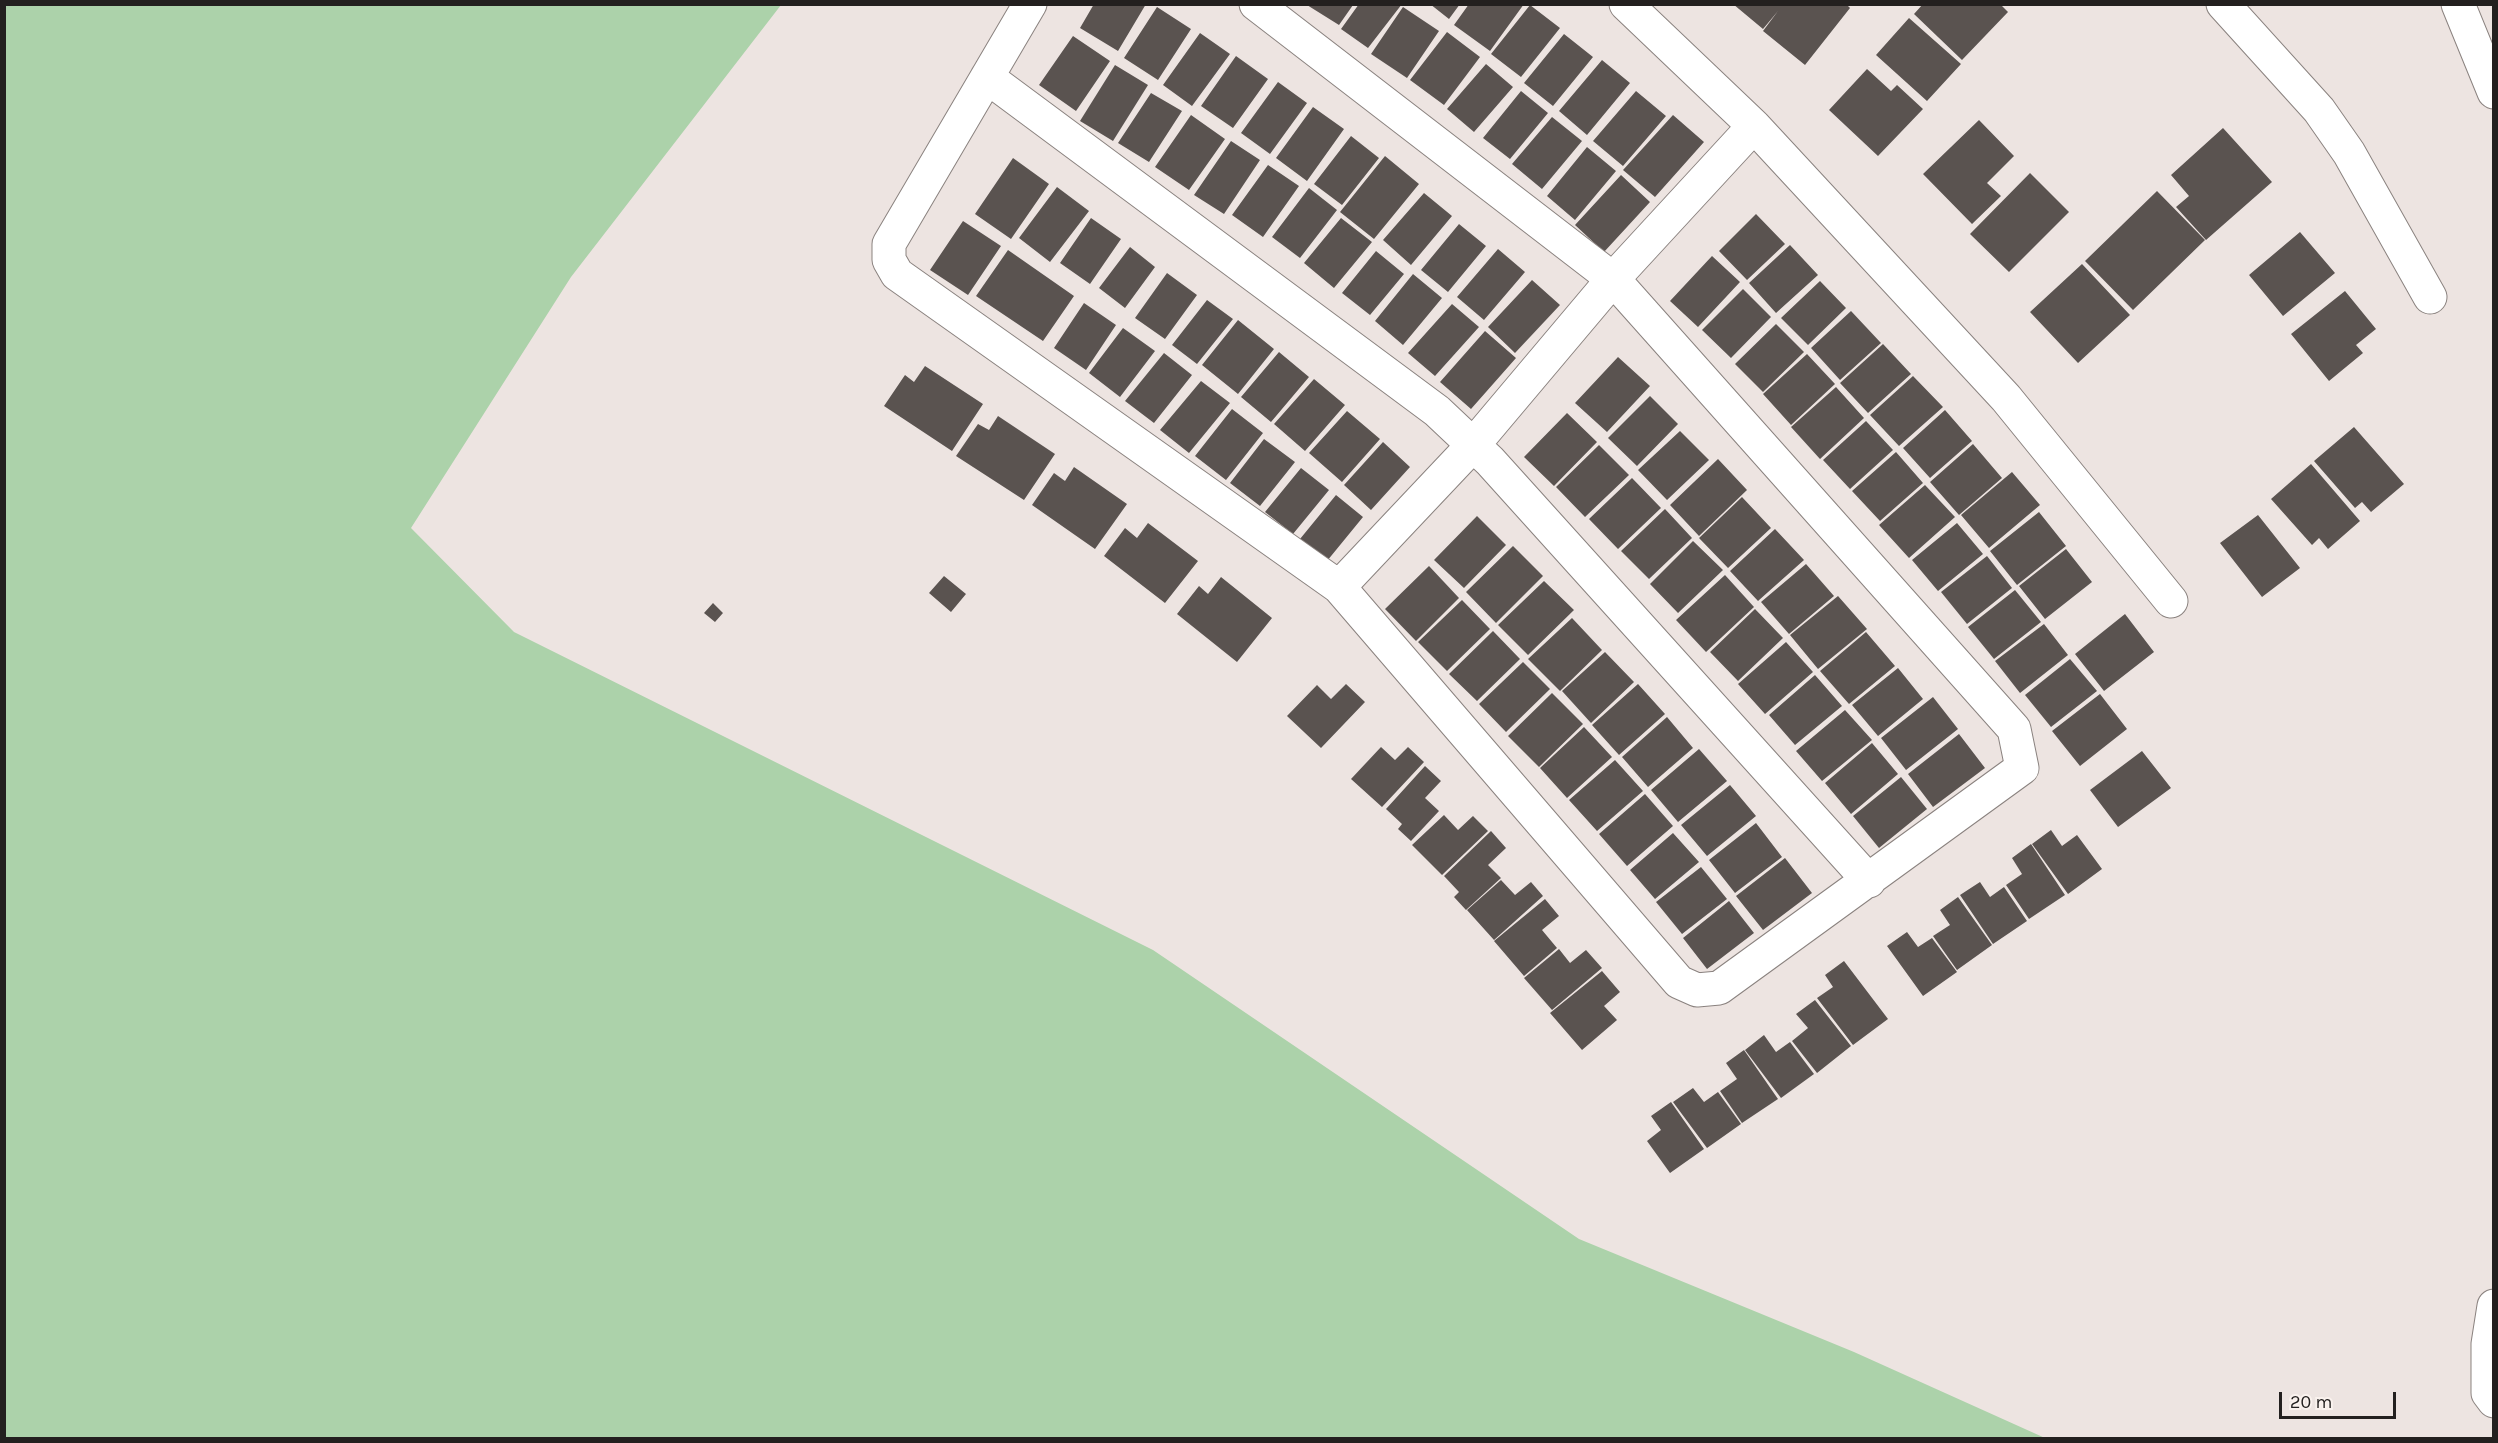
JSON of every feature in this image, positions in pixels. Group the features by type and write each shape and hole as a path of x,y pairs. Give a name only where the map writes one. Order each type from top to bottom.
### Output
{"street":[{"path":"1030,4 889,244 889,260 897,274 1339,587 1679,982 1697,990 1719,988 2022,768 2014,729 1613,279 1256,4"},
{"path":"1626,4 1754,126 2006,398 2171,602"},
{"path":"2223,4 2319,110 2349,153 2430,297"},
{"path":"2458,4 2484,39 2493,92"},
{"path":"987,77 1437,411 1474,444 1869,881"},
{"path":"1339,587 1474,444 1613,279 1754,126"},
{"path":"2493,1306 2488,1344 2488,1393 2493,1401"}],"green space":[{"path":"5,4 781,5 571,277 411,528 514,632 1153,950 1579,1239 1854,1352 2045,1438 5,1438"}],"building":[{"path":"1094,4 1146,4 1118,51 1080,28"},
{"path":"1359,4 1402,4 1368,48 1341,29"},
{"path":"1430,4 1460,4 1449,19"},
{"path":"1469,4 1524,4 1490,51 1454,25"},
{"path":"1733,4 1846,4 1850,8 1805,65 1763,31 1778,11 1763,29"},
{"path":"1923,4 2000,4 2008,12 1962,60 1914,14"},
{"path":"1307,5 1353,5 1339,25"},
{"path":"1530,5 1560,28 1521,77 1491,54"},
{"path":"1157,7 1191,29 1158,80 1124,58"},
{"path":"1403,7 1439,31 1407,78 1371,54"},
{"path":"1909,18 1961,64 1927,101 1876,55"},
{"path":"1447,32 1480,57 1444,105 1410,80"},
{"path":"1200,33 1230,54 1192,106 1163,85"},
{"path":"1564,34 1593,57 1553,106 1524,83"},
{"path":"1073,36 1110,61 1076,111 1039,85"},
{"path":"1236,56 1268,79 1233,128 1201,106"},
{"path":"1602,60 1630,83 1587,135 1559,111"},
{"path":"1486,64 1513,87 1474,132 1447,109"},
{"path":"1115,65 1148,85 1113,141 1080,121"},
{"path":"1867,69 1891,91 1897,85 1923,109 1878,156 1829,110"},
{"path":"1278,82 1307,103 1270,154 1241,133"},
{"path":"1521,91 1548,113 1510,159 1483,138"},
{"path":"1636,91 1666,116 1623,166 1593,141"},
{"path":"1151,93 1182,111 1149,162 1118,143"},
{"path":"1313,107 1344,129 1307,181 1276,158"},
{"path":"1191,115 1225,139 1189,190 1155,167"},
{"path":"1673,115 1704,142 1655,197 1623,170"},
{"path":"1552,117 1582,141 1542,189 1512,164"},
{"path":"1979,120 2014,156 1987,183 2001,196 1972,224 1923,174"},
{"path":"2223,128 2272,182 2206,240 2176,207 2189,196 2171,175"},
{"path":"1351,136 1379,158 1342,205 1314,184"},
{"path":"1231,141 1260,160 1224,214 1194,195"},
{"path":"1587,147 1616,171 1575,220 1547,196"},
{"path":"1385,156 1419,184 1374,239 1340,212"},
{"path":"1013,158 1049,184 1011,239 975,214"},
{"path":"1268,165 1299,186 1263,237 1232,215"},
{"path":"2030,173 2069,212 2009,272 1970,234"},
{"path":"1621,175 1650,202 1604,252 1575,225"},
{"path":"1057,187 1089,211 1050,262 1019,238"},
{"path":"1309,188 1337,210 1300,258 1272,237"},
{"path":"2157,191 2205,240 2133,310 2085,261"},
{"path":"1424,193 1452,216 1411,265 1383,240"},
{"path":"1756,214 1785,244 1747,280 1719,251"},
{"path":"1091,218 1121,239 1090,284 1060,263"},
{"path":"1341,218 1372,242 1334,288 1304,263"},
{"path":"963,221 1001,246 968,295 930,270"},
{"path":"1459,224 1486,246 1448,292 1421,270"},
{"path":"2300,232 2335,273 2283,316 2249,275"},
{"path":"1790,245 1818,275 1776,313 1749,283"},
{"path":"1130,247 1155,267 1125,308 1099,288"},
{"path":"1498,249 1525,272 1484,320 1457,297"},
{"path":"1008,250 1074,296 1043,341 976,296"},
{"path":"1376,251 1404,274 1370,315 1342,293"},
{"path":"1712,256 1740,282 1698,327 1670,301"},
{"path":"2082,264 2130,315 2078,363 2030,312"},
{"path":"1167,273 1197,295 1165,339 1135,318"},
{"path":"1413,274 1442,298 1403,345 1375,321"},
{"path":"1532,280 1560,305 1515,353 1488,327"},
{"path":"1820,281 1846,308 1808,345 1781,318"},
{"path":"1743,289 1771,317 1731,358 1702,330"},
{"path":"2345,291 2376,329 2356,345 2363,353 2329,381 2291,334"},
{"path":"1207,300 1233,319 1197,364 1172,345"},
{"path":"1084,303 1116,325 1086,370 1054,348"},
{"path":"1452,304 1479,327 1435,376 1408,353"},
{"path":"1851,311 1881,343 1840,380 1811,348"},
{"path":"1238,320 1274,349 1238,394 1202,365"},
{"path":"1776,324 1804,352 1763,392 1735,364"},
{"path":"1123,328 1155,351 1120,397 1089,373"},
{"path":"1485,331 1516,358 1471,409 1440,382"},
{"path":"1883,344 1911,374 1868,413 1840,383"},
{"path":"1279,352 1309,377 1271,422 1241,397"},
{"path":"1164,353 1192,375 1154,423 1125,401"},
{"path":"1807,354 1835,384 1791,425 1763,394"},
{"path":"1618,357 1650,386 1607,432 1575,403"},
{"path":"925,366 983,404 952,451 884,406 905,375 914,382"},
{"path":"1913,376 1943,407 1899,446 1870,415"},
{"path":"1314,379 1345,405 1305,451 1274,424"},
{"path":"1201,381 1230,403 1189,453 1160,430"},
{"path":"1836,387 1864,418 1820,459 1791,427"},
{"path":"1650,396 1678,424 1637,466 1608,438"},
{"path":"1232,409 1263,433 1226,480 1195,456"},
{"path":"1945,410 1972,441 1930,478 1903,448"},
{"path":"1347,411 1380,439 1342,482 1309,453"},
{"path":"1567,413 1597,442 1554,486 1524,457"},
{"path":"998,416 1055,454 1024,500 956,456 978,424 989,430"},
{"path":"1866,421 1893,450 1850,489 1823,460"},
{"path":"2354,427 2404,484 2371,512 2362,502 2355,508 2314,461"},
{"path":"1680,431 1709,460 1667,500 1638,470"},
{"path":"1264,439 1295,462 1260,506 1230,483"},
{"path":"1383,442 1410,467 1371,510 1344,485"},
{"path":"1973,444 2002,478 1959,515 1930,482"},
{"path":"1599,445 1629,475 1585,517 1556,487"},
{"path":"1896,452 1923,483 1880,521 1852,491"},
{"path":"1718,459 1747,490 1699,536 1670,505"},
{"path":"2311,464 2360,521 2328,549 2319,538 2312,545 2271,499"},
{"path":"1074,467 1127,504 1095,549 1032,505 1054,473 1065,481"},
{"path":"1301,468 1329,490 1293,534 1265,512"},
{"path":"2012,472 2040,505 1989,548 1961,515"},
{"path":"1632,478 1661,508 1618,549 1589,519"},
{"path":"1925,485 1955,517 1909,558 1879,525"},
{"path":"1336,495 1363,517 1327,561 1300,539"},
{"path":"1742,497 1771,528 1728,568 1699,538"},
{"path":"1665,509 1692,538 1649,579 1621,551"},
{"path":"2039,512 2066,546 2017,585 1990,551"},
{"path":"2258,515 2300,568 2262,597 2220,543"},
{"path":"1477,516 1506,545 1464,588 1434,560"},
{"path":"1148,523 1198,561 1165,603 1104,556 1125,528 1137,538"},
{"path":"1957,523 1983,554 1938,591 1912,560"},
{"path":"1775,529 1804,560 1758,601 1730,571"},
{"path":"1693,541 1723,570 1678,613 1650,584"},
{"path":"1513,546 1543,576 1496,623 1466,592"},
{"path":"2066,549 2092,582 2045,619 2019,586"},
{"path":"1987,556 2012,588 1967,624 1941,592"},
{"path":"1806,564 1834,596 1789,634 1761,602"},
{"path":"1429,566 1459,598 1416,641 1385,609"},
{"path":"1725,575 1754,607 1706,652 1676,620"},
{"path":"944,576 966,594 951,612 929,593"},
{"path":"1221,577 1272,618 1237,662 1177,614 1199,586 1208,594"},
{"path":"1544,581 1574,610 1528,655 1498,625"},
{"path":"2015,590 2041,622 1994,659 1968,627"},
{"path":"1838,596 1867,629 1818,669 1790,635"},
{"path":"1462,600 1490,629 1447,671 1418,642"},
{"path":"713,603 723,613 715,622 704,613"},
{"path":"1755,609 1783,638 1738,681 1710,652"},
{"path":"2125,614 2154,652 2104,691 2075,654"},
{"path":"1572,618 1602,650 1560,691 1528,659"},
{"path":"2044,624 2068,655 2020,693 1995,661"},
{"path":"1493,631 1520,659 1477,701 1449,674"},
{"path":"1866,632 1895,666 1849,704 1820,671"},
{"path":"1786,642 1813,672 1765,714 1738,684"},
{"path":"1605,652 1634,682 1591,723 1562,691"},
{"path":"2070,659 2097,691 2051,727 2025,695"},
{"path":"1523,662 1550,689 1506,732 1479,704"},
{"path":"1898,668 1923,699 1878,736 1852,705"},
{"path":"1815,675 1842,706 1795,745 1769,715"},
{"path":"1346,684 1365,702 1321,748 1287,716 1317,685 1331,699"},
{"path":"1638,684 1665,714 1619,755 1592,725"},
{"path":"1552,693 1583,724 1539,767 1508,736"},
{"path":"2100,694 2127,729 2080,766 2052,731"},
{"path":"1933,697 1958,729 1906,770 1881,738"},
{"path":"1845,710 1872,740 1822,781 1796,751"},
{"path":"1667,717 1693,748 1648,787 1622,757"},
{"path":"1584,727 1612,757 1567,798 1540,768"},
{"path":"1959,734 1985,768 1933,807 1908,774"},
{"path":"1872,743 1898,774 1851,814 1825,783"},
{"path":"1381,747 1395,760 1408,747 1424,762 1382,807 1351,779"},
{"path":"1699,749 1727,781 1678,822 1651,790"},
{"path":"2142,751 2171,788 2118,827 2090,790"},
{"path":"1615,760 1643,791 1597,831 1569,800"},
{"path":"1425,766 1441,781 1425,798 1439,811 1411,841 1398,829 1402,824 1386,809"},
{"path":"1901,777 1927,809 1879,848 1853,816"},
{"path":"1730,785 1756,816 1707,856 1681,825"},
{"path":"1645,794 1673,826 1627,866 1599,834"},
{"path":"1444,815 1458,830 1473,816 1488,831 1442,875 1412,845"},
{"path":"1756,823 1782,857 1735,893 1709,860"},
{"path":"2051,830 2062,846 2077,835 2102,869 2068,894 2032,844"},
{"path":"1491,831 1506,848 1488,865 1501,878 1466,910 1454,897 1459,892 1444,876"},
{"path":"1673,833 1699,862 1655,899 1630,870"},
{"path":"2031,844 2065,895 2029,919 2006,885 2022,874 2012,858"},
{"path":"1785,858 1812,893 1763,930 1736,896"},
{"path":"1701,867 1727,899 1682,934 1656,902"},
{"path":"1501,880 1515,895 1531,882 1543,896 1494,940 1467,910"},
{"path":"1980,882 1990,897 2004,887 2027,921 1993,944 1960,895"},
{"path":"1958,897 1992,945 1957,970 1933,936 1950,925 1940,910"},
{"path":"1545,899 1559,916 1542,930 1557,948 1524,976 1494,941"},
{"path":"1729,901 1754,933 1707,969 1683,938"},
{"path":"1907,932 1918,947 1932,938 1957,972 1923,996 1887,946"},
{"path":"1559,949 1570,963 1586,950 1602,968 1552,1010 1524,978"},
{"path":"1844,961 1888,1019 1853,1045 1817,998 1833,987 1825,975"},
{"path":"1602,971 1620,992 1604,1006 1617,1020 1582,1050 1550,1013"},
{"path":"1815,1000 1851,1046 1817,1073 1792,1041 1808,1028 1796,1014"},
{"path":"1764,1035 1776,1052 1790,1042 1814,1074 1781,1098 1745,1050"},
{"path":"1744,1050 1778,1099 1742,1123 1720,1091 1737,1079 1726,1063"},
{"path":"1693,1088 1704,1102 1718,1092 1741,1124 1707,1148 1673,1102"},
{"path":"1671,1102 1704,1149 1670,1173 1647,1141 1661,1130 1651,1116"}]}
